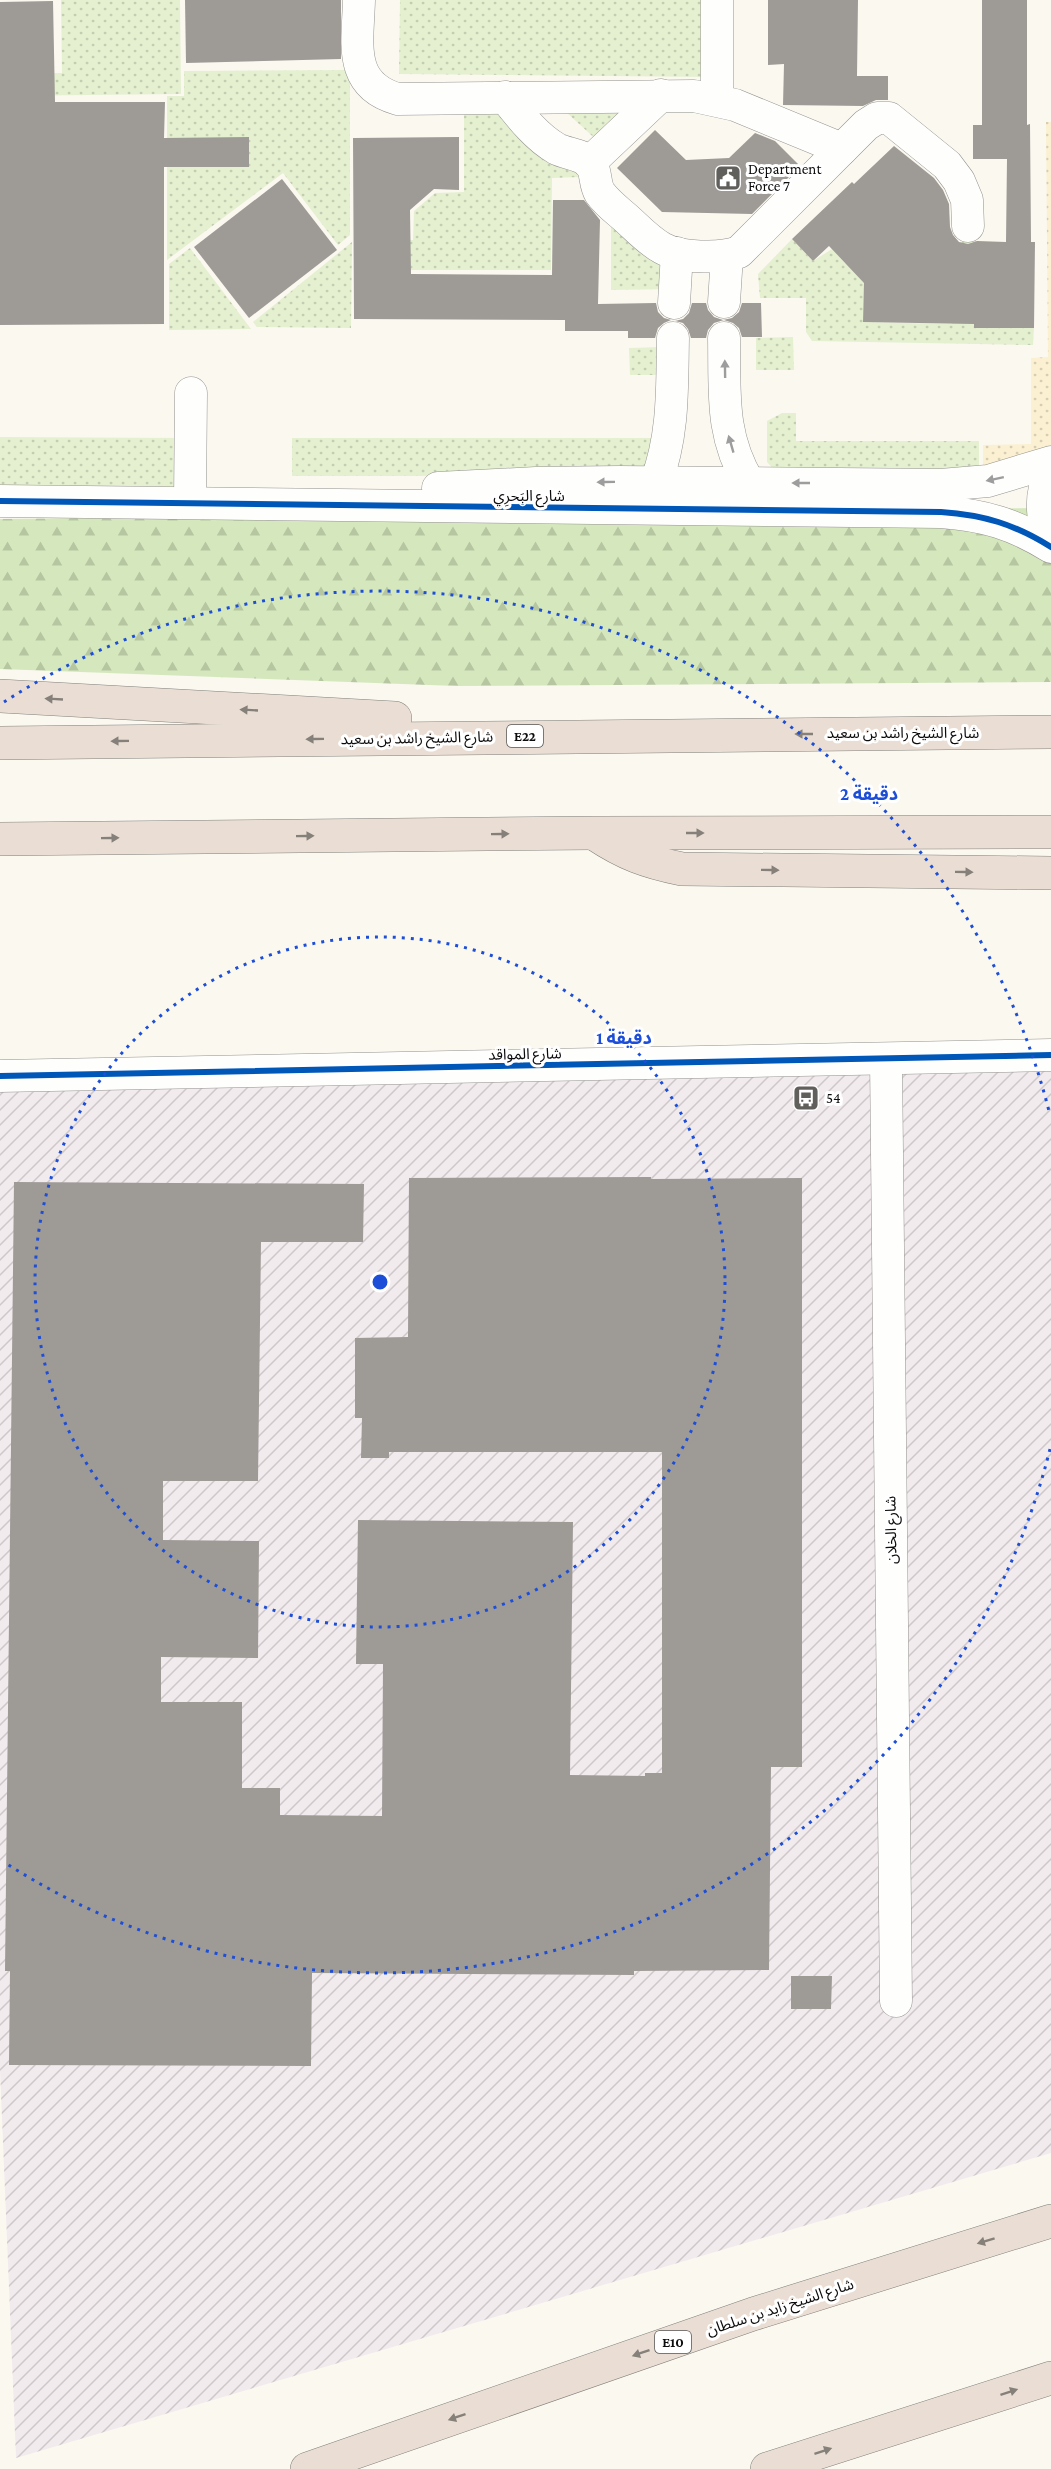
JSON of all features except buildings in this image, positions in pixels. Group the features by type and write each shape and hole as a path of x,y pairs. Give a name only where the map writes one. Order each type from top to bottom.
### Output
{"highway":[{"path":"0,696 685,734"},
{"name":"شارع الشيخ راشد بن سعيد","path":"0,743 685,734 1051,732"},
{"path":"0,839 594,833 1051,832"},
{"path":"594,833 630,855 650,863 682,869 1051,873"},
{"path":"0,848 52,838"},
{"name":"شارع الشيخ زايد بن سلطان","path":"307,2469 753,2314 1047,2222"},
{"path":"767,2469 1051,2378"}],"street":[{"path":"359,0 358,61 366,81 385,96 398,99 694,96 717,100 753,112 842,149"},
{"path":"717,0 717,100"},
{"path":"590,162 661,95"},
{"path":"505,97 522,119 549,144 590,162 597,186 605,200 660,247 676,253 727,256 743,248 871,121 889,118 947,165 959,181 967,200 968,226"},
{"path":"675,303 676,253"},
{"path":"724,302 727,256"},
{"path":"656,482 664,462 671,421 673,338"},
{"path":"724,338 726,422 730,443 749,483"},
{"path":"190,502 191,393"},
{"name":"شارع البَحرِي","path":"270,504 453,487 536,483 964,483 1011,475 1051,462"},
{"path":"1051,470 1046,482 1042,505 1045,528 1051,541"},
{"name":"شارع البَحرِي","path":"0,501 941,512 971,514 1001,521 1029,533 1051,547"},
{"name":"شارع المواقد","path":"0,1076 1051,1055"},
{"name":"شارع الخلان","path":"886,1059 896,2001"}],"shaded area":[{"path":"1051,1055 1051,2153 16,2458 0,2070 0,1076"}],"green space":[{"path":"61,0 180,0 181,94 0,96 0,74 62,73"},
{"path":"400,0 709,0 708,77 399,74"},
{"path":"350,70 350,235 338,245 283,173 167,260 167,96 184,96 184,71"},
{"path":"565,111 632,111 601,144"},
{"path":"516,113 580,177 552,178 551,270 356,270 356,240 413,240 414,211 435,193 464,192 464,114"},
{"path":"611,209 677,271 677,289 611,290"},
{"path":"792,239 813,261 832,249 845,263 864,246 875,251 959,254 960,242 976,241 974,327 1034,328 1033,345 812,341 806,332 806,298 760,298 758,274","holes":["865,259 954,261 952,324 863,322"]},
{"path":"352,242 351,328 257,327 253,322"},
{"path":"190,248 251,329 169,330 169,264"},
{"path":"793,337 794,370 756,370 756,338"},
{"path":"661,347 661,375 630,375 629,348"},
{"path":"782,413 796,413 796,441 979,441 979,474 778,474 767,462 767,421"},
{"path":"0,437 183,438 182,487 0,486"},
{"path":"292,438 665,438 649,476 292,476"},
{"path":"1051,508 1051,682 456,686 0,669 0,519"}],"sand":[{"path":"1046,122 1051,122 1051,448 983,475 983,445 1031,444 1031,358 1048,357"}],"cycle path":[{"path":"0,501 941,512 998,522 1024,532 1051,547"},
{"path":"0,1076 1051,1055"}],"place":[{"name":"Department Force 7","path":"728,178"},
{"name":"54","path":"806,1098"}]}
